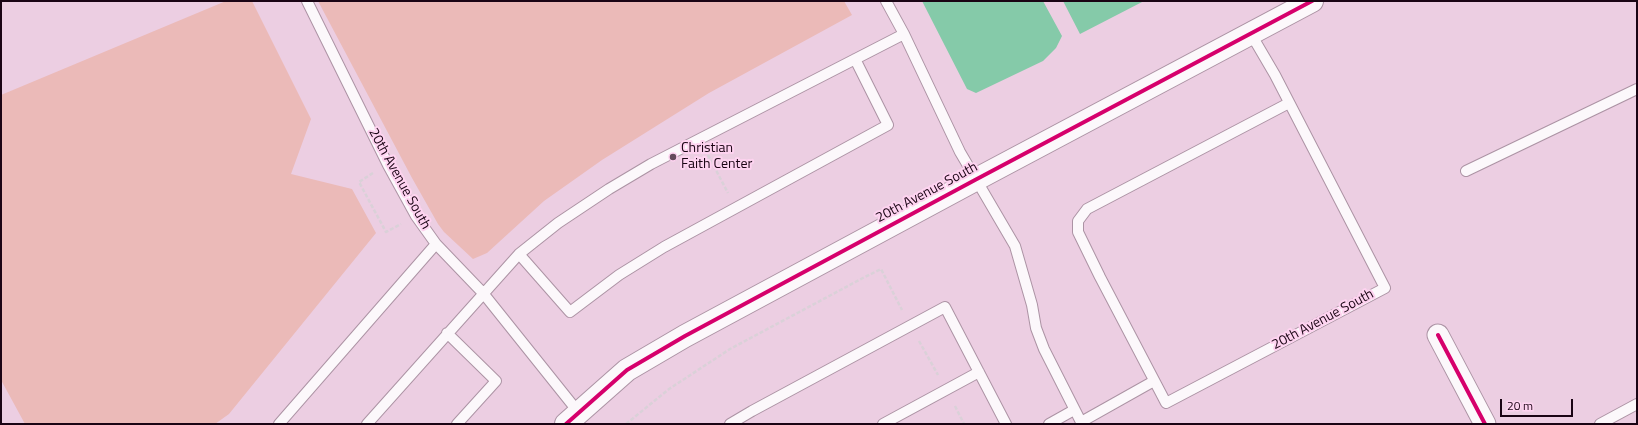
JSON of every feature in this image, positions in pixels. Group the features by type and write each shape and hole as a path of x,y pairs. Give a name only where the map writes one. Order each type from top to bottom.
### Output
{"street":[{"name":"20th Avenue South","path":"572,418 628,370 685,336 1312,1"},
{"path":"1438,335 1485,424"}],"lane":[{"name":"20th Avenue South","path":"307,1 388,165 416,216 436,244 483,293 572,418"},
{"name":"20th Avenue South","path":"886,1 904,34 960,152 1015,246 1032,306 1036,328 1044,349 1082,423 1154,382 1166,403 1386,288 1251,34"},
{"path":"367,424 519,254 558,223 609,189 651,164 904,34"},
{"path":"519,254 570,312 619,275 664,247 888,125 855,59"},
{"path":"1466,171 1637,89"},
{"path":"1154,382 1078,232 1078,221 1087,210 1289,104"},
{"path":"279,424 436,244"},
{"path":"730,424 758,407 945,306 1006,424"},
{"path":"447,333 496,381 457,424"},
{"path":"883,424 979,372"},
{"path":"1600,424 1637,404"},
{"path":"1049,424 1074,410"}],"path":[{"path":"700,139 736,208"},
{"path":"626,424 669,389 730,349 881,269 964,424"}],"shaded area":[{"path":"226,1 252,1 311,119 291,174 352,189 376,233 229,414 215,424 25,424 1,380 1,95"},
{"path":"318,1 844,1 852,15 709,93 602,160 544,201 487,253 473,259 444,232 438,224"},
{"path":"922,1 1043,1 1062,36 1056,48 1043,61 976,93 967,89"},
{"path":"1063,1 1144,1 1080,34"}],"cycle path":[{"path":"566,424 627,370 685,336 1312,1"},
{"path":"1438,335 1485,424"}],"place":[{"name":"Christian Faith Center","path":"673,157"}]}
